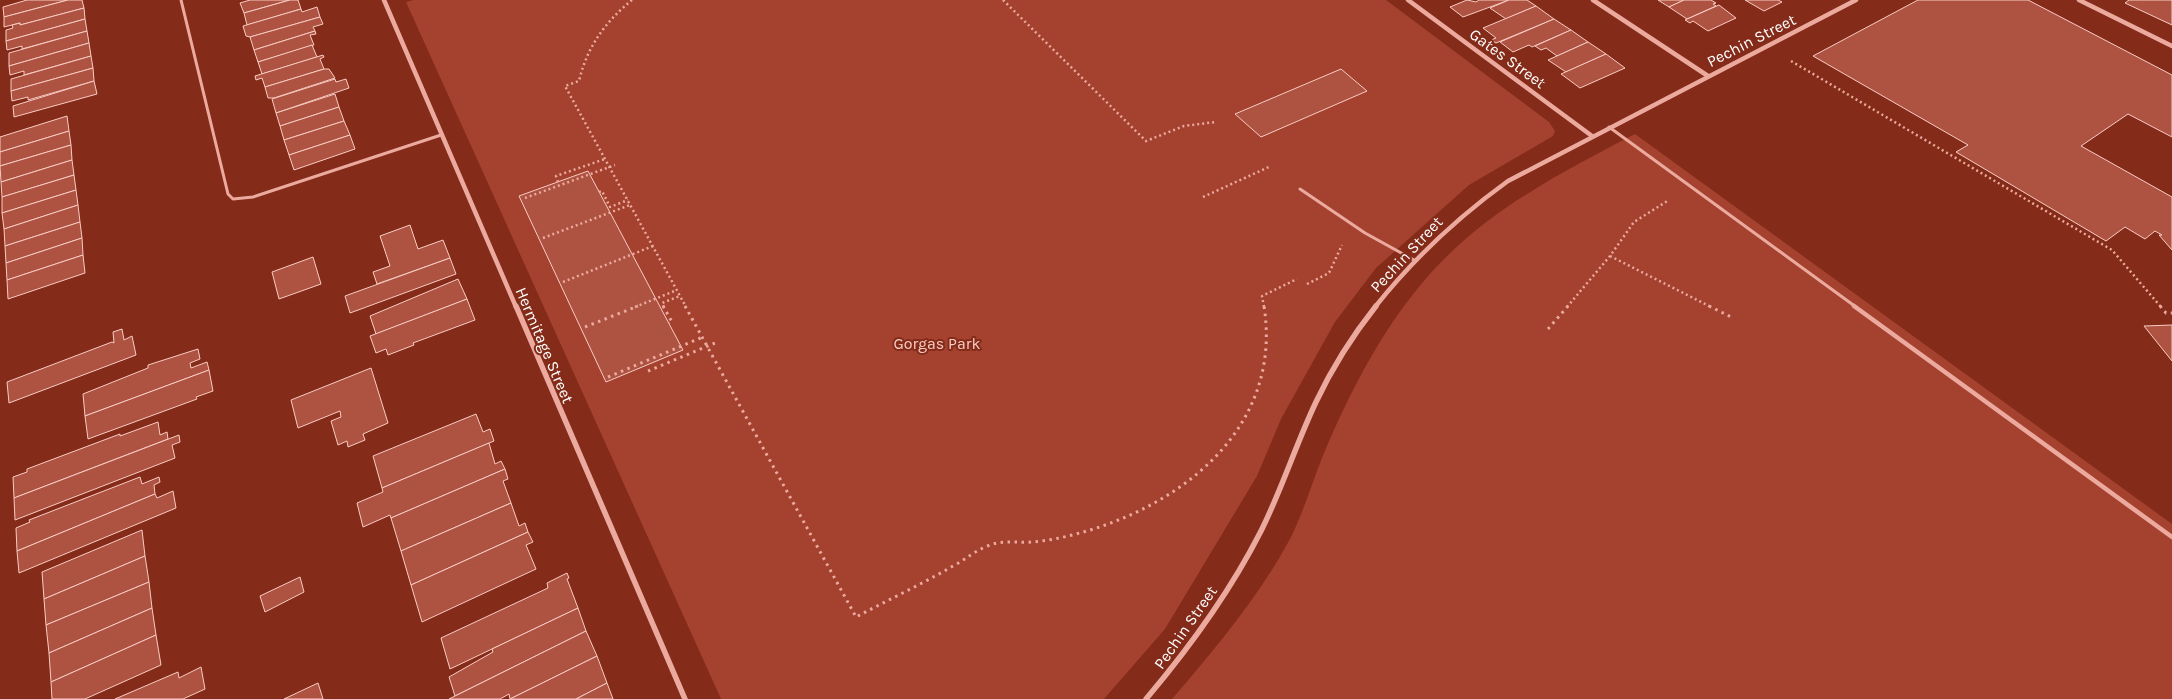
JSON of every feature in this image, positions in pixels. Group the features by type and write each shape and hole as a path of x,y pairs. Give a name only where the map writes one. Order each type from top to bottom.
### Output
{"street":[{"name":"Hermitage Street","path":"384,0 684,699"},
{"name":"Gates Street","path":"1408,0 1592,136"},
{"path":"1593,0 1708,76"},
{"name":"Pechin Street","path":"1146,699 1208,622 1246,557 1273,505 1331,372 1370,312 1414,260 1472,206 1508,181 1856,0"},
{"path":"2079,0 2172,46"}],"lane":[{"path":"181,0 228,194 234,199 253,196 441,135"},
{"path":"1609,128 2172,537"},
{"path":"1300,189 1358,228 1414,260"}],"path":[{"path":"632,0 611,19 598,35 589,50 579,81 565,86 856,617 992,544 1036,542 1078,534 1118,521 1154,503 1186,482 1213,459 1234,433 1251,406 1261,378 1267,350 1267,322 1262,296 1297,279"},
{"path":"1003,0 1146,141 1184,126 1216,122"},
{"path":"1790,60 2112,250 2166,313 2172,313"},
{"path":"558,182 556,176 605,159"},
{"path":"525,198 615,165"},
{"path":"1203,197 1271,166"},
{"path":"1548,329 1610,256 1634,222 1691,187"},
{"path":"599,192 602,191 610,207 628,200"},
{"path":"543,238 630,205"},
{"path":"1307,284 1323,280 1329,275 1341,247 1358,228"},
{"path":"564,282 653,246"},
{"path":"1610,256 1733,318"},
{"path":"585,327 677,290"},
{"path":"669,323 672,322 662,303 680,296"},
{"path":"608,377 703,337"},
{"path":"648,371 715,343"}],"green space":[{"name":"Gorgas Park","path":"414,0 1386,0 1549,122 1555,131 1553,136 1469,185 1376,268 1335,322 1281,419 1257,476 1165,629 1104,699 721,699 406,2"},
{"path":"1635,134 2172,524 2172,699 1172,699 1252,599 1280,557 1296,526 1322,458 1354,388 1379,343 1423,282 1469,236 1495,216 1549,180"}],"building":[{"path":"27,0 68,0 4,17 3,7"},
{"path":"68,0 82,0 84,8 20,25 20,23 4,27 4,17"},
{"path":"250,0 290,0 244,13 240,3"},
{"path":"290,0 298,0 301,9 247,25 244,13"},
{"path":"1467,0 1476,2 1479,0 1509,0 1463,17 1450,7"},
{"path":"1509,0 1527,0 1536,6 1506,19 1490,8"},
{"path":"1658,0 1684,0 1669,7"},
{"path":"1684,0 1711,0 1716,3 1713,4 1716,6 1687,19 1669,7"},
{"path":"1745,0 1778,0 1782,2 1764,11"},
{"path":"1918,0 2028,0 2172,75 2172,137 2128,114 2081,146 2172,197 2172,250 2159,235 2162,235 2155,231 2145,239 2125,227 2106,241 1956,152 1968,145 1813,56"},
{"path":"2129,0 2172,0 2172,25 2125,3"},
{"path":"1719,5 1736,18 1708,31 1693,21 1690,23 1685,20"},
{"path":"1536,6 1554,19 1496,43 1491,40 1496,38 1483,28"},
{"path":"317,7 320,17 250,37 246,36 243,26 301,9 302,12"},
{"path":"84,8 85,19 6,41 6,30 13,28 12,25 20,23 20,25"},
{"path":"320,17 323,24 313,27 315,31 254,50 250,37"},
{"path":"85,19 87,31 22,49 22,46 7,50 6,41"},
{"path":"1554,19 1571,30 1532,47 1529,45 1513,52 1500,42"},
{"path":"1571,30 1588,42 1557,56 1546,48 1541,50 1535,46"},
{"path":"87,31 89,43 9,66 9,53"},
{"path":"315,31 316,34 310,35 314,45 258,62 254,50"},
{"path":"1588,42 1606,54 1566,72 1548,60"},
{"path":"89,43 91,56 24,75 24,71 10,75 9,66"},
{"path":"312,45 317,57 262,74 258,62"},
{"path":"1606,54 1625,68 1580,88 1561,74"},
{"path":"323,55 324,57 320,59 324,69 265,87 262,78 256,80 255,76"},
{"path":"91,56 93,68 11,91 11,79"},
{"path":"93,68 94,81 28,100 28,97 12,101 11,91"},
{"path":"329,69 335,78 274,98 268,98 265,87"},
{"path":"1341,69 1367,91 1261,137 1235,114"},
{"path":"335,79 336,82 346,79 349,88 276,113 272,99"},
{"path":"94,81 97,94 14,117 13,106"},
{"path":"335,94 339,107 280,126 276,113"},
{"path":"339,107 344,121 284,140 280,126"},
{"path":"67,116 69,131 0,152 0,137"},
{"path":"344,121 350,135 289,155 284,140"},
{"path":"69,131 71,145 0,166 0,152"},
{"path":"350,135 355,149 294,170 289,155"},
{"path":"71,145 72,160 1,182 0,166"},
{"path":"72,160 74,175 2,197 1,182"},
{"path":"588,171 683,350 606,382 519,196"},
{"path":"74,175 76,190 2,213 2,197"},
{"path":"76,190 78,205 4,229 2,213"},
{"path":"78,205 80,222 5,246 4,229"},
{"path":"80,222 82,238 6,263 5,246"},
{"path":"410,225 418,249 443,240 450,258 377,284 373,272 390,266 380,236"},
{"path":"82,238 83,255 7,280 6,263"},
{"path":"83,255 85,273 8,299 7,280"},
{"path":"313,257 321,284 279,299 272,272"},
{"path":"450,258 456,274 350,313 345,296"},
{"path":"458,279 467,299 376,334 370,316"},
{"path":"467,299 475,320 413,343 414,345 388,355 386,349 376,353 370,336"},
{"path":"2172,325 2172,361 2144,326"},
{"path":"122,329 124,340 132,336 136,355 9,403 7,382 112,342 114,343 113,332"},
{"path":"198,349 200,359 190,363 191,368 207,362 209,370 85,416 83,394 148,368 148,365"},
{"path":"371,368 388,423 363,434 365,440 348,447 347,441 338,445 331,421 341,417 340,411 298,428 291,400"},
{"path":"209,370 213,391 196,397 197,399 88,439 85,416"},
{"path":"476,414 483,432 490,429 494,441 382,488 373,456"},
{"path":"158,422 160,435 167,432 168,439 14,498 13,477 27,472 27,469 120,434 120,436"},
{"path":"179,435 180,442 172,445 175,458 15,520 14,498"},
{"path":"489,443 495,464 501,461 505,469 391,518 390,515 363,527 357,503 383,492 382,488"},
{"path":"505,469 508,479 503,481 511,503 401,551 391,518"},
{"path":"140,477 142,484 159,477 160,482 154,485 155,494 17,551 16,528 30,522 29,520"},
{"path":"173,491 176,508 19,573 17,551 155,494 157,498"},
{"path":"511,503 519,526 525,523 528,532 411,585 401,551"},
{"path":"142,530 145,556 44,599 42,572"},
{"path":"528,532 533,542 526,545 536,569 422,622 411,585"},
{"path":"145,556 149,582 46,625 44,599"},
{"path":"567,573 569,578 567,579 578,608 450,669 441,638 548,588 547,583"},
{"path":"300,577 304,592 265,612 260,596"},
{"path":"149,582 152,608 49,653 46,625"},
{"path":"152,608 156,635 51,682 49,653"},
{"path":"578,608 586,631 455,696 449,677 493,652 492,649"},
{"path":"586,631 597,656 510,699 509,694 500,699 449,699"},
{"path":"156,635 161,665 85,699 52,699 51,682"},
{"path":"597,656 607,683 576,699 510,699"},
{"path":"201,667 205,689 183,699 115,699 178,672 179,678"},
{"path":"318,683 323,699 284,699"},
{"path":"607,683 613,699 576,699"}]}
